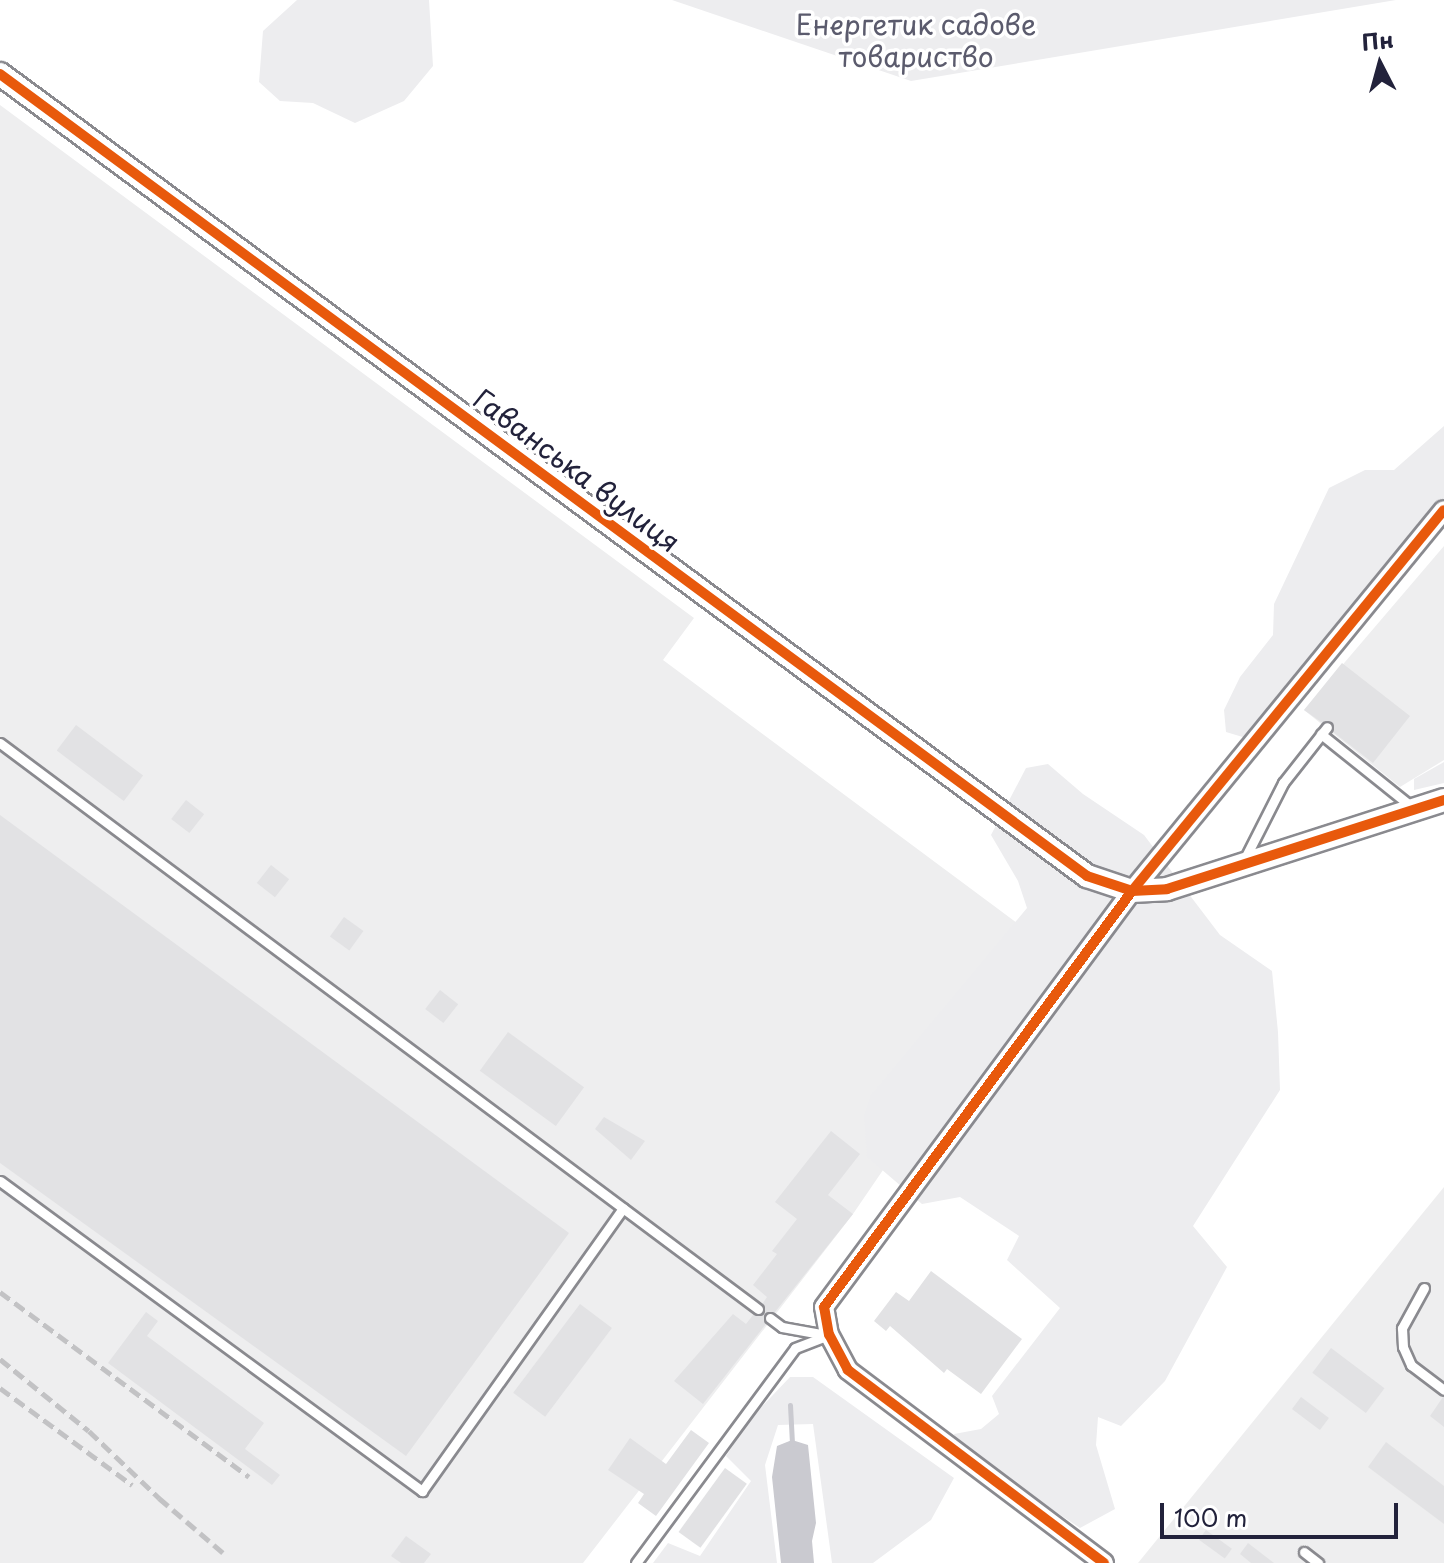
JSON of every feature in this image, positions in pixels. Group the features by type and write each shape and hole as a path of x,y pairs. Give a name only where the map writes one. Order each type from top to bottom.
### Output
{"street":[{"name":"Гаванська вулиця","path":"0,74 1029,837 1087,876 1132,891"},
{"path":"1104,1563 848,1370 829,1335 824,1307 1132,891 1444,510"},
{"path":"1132,891 1167,889 1435,806"}],"lane":[{"path":"1242,865 1283,783 1324,730 1435,806"},
{"path":"0,743 758,1309"},
{"path":"0,1181 422,1491 623,1208"},
{"path":"1424,1288 1402,1328 1403,1347 1411,1365 1444,1390"},
{"path":"770,1318 782,1327 829,1335"},
{"path":"636,1563 795,1348 829,1335"},
{"path":"1304,1552 1318,1563"}],"shaded area":[{"path":"0,105 694,618 663,660 1040,940 853,1214 583,1563 0,1563"},
{"path":"1444,546 1444,760 1400,787 1304,710"},
{"path":"1444,1187 1444,1563 1138,1563"},
{"path":"792,1440 808,1445 816,1523 812,1541 814,1563 781,1563 772,1477 777,1446"}],"green space":[{"path":"297,0 429,0 433,66 404,101 355,123 313,103 280,101 259,82 263,31"},
{"name":"Енергетик садове товариство","path":"672,0 1396,0 911,81"},
{"path":"1444,426 1444,500 1285,696 1246,738 1226,732 1224,710 1240,677 1273,635 1274,604 1329,488 1365,470 1394,470"},
{"path":"1444,762 1444,783 1414,790 1414,779"},
{"path":"1048,764 1083,794 1144,835 1220,935 1272,971 1278,1032 1280,1090 1193,1226 1227,1267 1165,1381 1121,1426 1098,1417 1096,1445 1115,1509 1080,1528 984,1464 960,1454 954,1434 981,1429 999,1414 992,1396 1060,1308 1007,1260 1019,1236 960,1197 922,1204 867,1157 864,1116 871,1095 1027,908 1018,881 991,835 1026,768"},
{"path":"790,1377 813,1377 954,1478 931,1520 873,1563 832,1563 813,1424 778,1425 765,1465 777,1563 653,1563 668,1543 700,1556 751,1481 726,1456 750,1419"}],"building":[{"path":"1342,663 1410,716 1373,763 1333,732 1331,721 1321,722 1304,710"},
{"path":"76,725 143,776 124,801 57,751"},
{"path":"186,800 204,814 189,833 171,819"},
{"path":"0,815 569,1233 406,1456 0,1163"},
{"path":"271,865 289,879 275,897 257,883"},
{"path":"344,917 363,931 349,951 330,936"},
{"path":"440,990 458,1004 443,1023 425,1009"},
{"path":"508,1032 584,1087 556,1126 480,1071"},
{"path":"604,1117 645,1141 631,1160 595,1129"},
{"path":"831,1131 860,1154 828,1195 853,1214 775,1312 765,1313 766,1324 703,1404 674,1381 733,1314 746,1324 753,1315 764,1313 763,1303 767,1297 753,1285 777,1254 772,1251 797,1219 775,1202"},
{"path":"931,1271 1022,1339 981,1394 947,1369 944,1373 890,1326 886,1331 874,1321 896,1292 909,1301"},
{"path":"580,1304 612,1328 545,1417 513,1393"},
{"path":"146,1312 158,1321 147,1336 264,1423 245,1449 280,1475 272,1485 108,1363"},
{"path":"1331,1348 1385,1388 1366,1413 1312,1373"},
{"path":"1301,1397 1329,1418 1320,1430 1292,1409"},
{"path":"1444,1397 1444,1427 1430,1416"},
{"path":"691,1430 709,1443 656,1516 638,1503 644,1494 608,1470 630,1438 666,1464"},
{"path":"1386,1442 1444,1486 1444,1524 1368,1467"},
{"path":"725,1468 747,1484 700,1548 679,1532"},
{"path":"1206,1530 1232,1549 1225,1559 1199,1540"},
{"path":"406,1536 431,1554 424,1563 401,1563 391,1556"},
{"path":"1248,1543 1274,1563 1251,1563 1240,1554"}],"waterway":[{"path":"790,1405 792,1444"}],"railway":[{"path":"0,1292 249,1477"},
{"path":"0,1359 89,1431 159,1498 227,1556"},
{"path":"0,1388 132,1485"}],"cycle path":[{"path":"0,74 1087,876 1132,891 1167,889 1444,800"},
{"path":"1104,1563 848,1370 829,1335 824,1307 1132,891 1444,510"}]}
